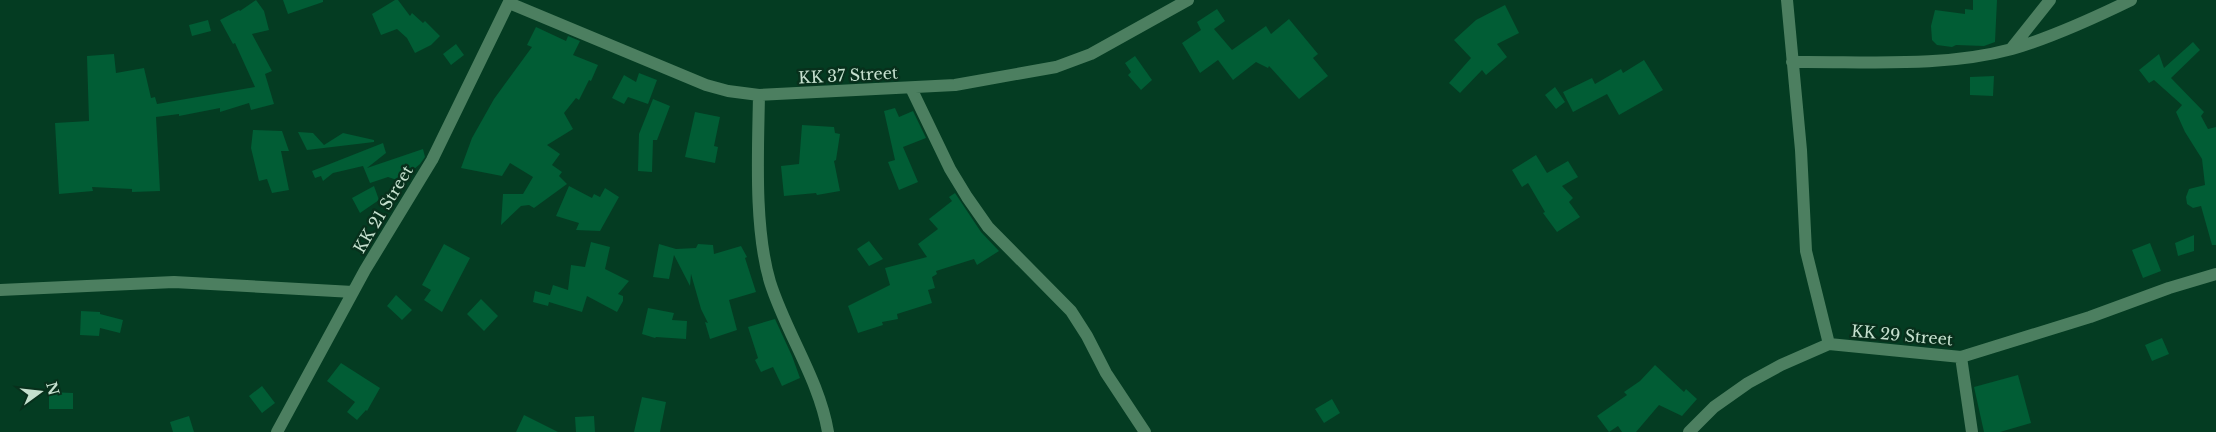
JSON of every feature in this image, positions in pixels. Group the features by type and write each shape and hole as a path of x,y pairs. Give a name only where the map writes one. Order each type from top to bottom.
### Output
{"street":[{"name":"KK 37 Street","path":"510,2 706,85 728,91 759,95 955,85 1072,63 1188,0"},
{"path":"1787,0 1801,150 1808,264 1829,344"},
{"path":"2011,49 2050,0"},
{"path":"1792,62 1921,61 1969,57 2011,49 2080,24 2131,0"},
{"name":"KK 21 Street","path":"277,432 353,292 432,160 510,2"},
{"path":"911,88 950,169 967,197 988,227 1071,312 1087,336 1106,373 1145,432"},
{"path":"759,95 758,171 762,236 770,281 785,323 815,390 828,432"},
{"name":"KK 29 Street","path":"1689,432 1714,407 1748,383 1829,344 1961,357 2090,317 2169,288 2216,274"},
{"path":"0,290 174,282 353,292"},
{"path":"1961,357 1972,432"}],"building":[{"path":"256,0 264,11 269,30 252,34 272,71 265,74 274,104 251,110 249,103 220,112 220,108 179,116 179,114 156,117 160,191 132,192 132,189 92,187 93,191 59,194 55,123 89,121 87,56 114,54 116,73 144,68 151,98 155,97 157,104 255,87 235,43 233,44 220,20 240,11"},
{"path":"283,0 323,0 323,2 288,14"},
{"path":"398,0 410,16 412,13 423,23 425,21 440,36 431,45 415,53 407,38 397,29 381,35 372,14"},
{"path":"1973,0 1997,0 1995,42 1984,46 1956,45 1952,47 1937,45 1932,40 1931,26 1935,10 1965,14 1965,9 1973,10"},
{"path":"1505,5 1519,33 1497,44 1507,57 1486,75 1482,70 1460,93 1449,83 1471,58 1454,40 1476,20"},
{"path":"1217,9 1225,21 1214,29 1232,50 1266,26 1271,34 1289,19 1318,54 1313,58 1328,76 1299,99 1269,66 1268,68 1256,62 1233,80 1218,60 1200,73 1182,43 1201,30 1197,22"},
{"path":"208,20 211,31 192,36 189,25"},
{"path":"536,27 566,41 568,36 580,41 573,55 598,65 579,100 576,98 564,113 573,129 547,145 560,154 552,165 562,172 559,176 567,184 534,208 529,205 521,206 501,225 503,194 523,194 533,177 510,163 502,176 461,168 472,138 494,99 532,47 527,45"},
{"path":"2193,42 2200,50 2171,78 2204,112 2201,116 2208,129 2216,127 2216,245 2212,245 2201,206 2193,208 2187,204 2186,197 2189,189 2205,185 2202,159 2185,132 2176,112 2182,105 2154,80 2149,83 2139,70 2159,54 2164,68"},
{"path":"456,44 464,55 451,65 443,54"},
{"path":"1135,56 1152,80 1141,90 1128,75 1131,72 1125,63"},
{"path":"1644,60 1663,90 1619,115 1607,94 1573,112 1563,92 1592,78 1595,84 1621,69 1623,73"},
{"path":"639,73 657,80 648,104 628,97 624,104 612,98 624,75 636,82"},
{"path":"1994,76 1993,96 1970,95 1970,77"},
{"path":"1555,87 1565,102 1556,109 1545,95"},
{"path":"653,99 670,106 657,140 653,140 652,172 638,171 639,134"},
{"path":"895,108 899,117 913,111 926,138 903,147 918,182 899,190 888,162 895,160 884,111"},
{"path":"695,112 720,117 714,146 718,147 715,163 685,157"},
{"path":"802,125 834,127 835,133 840,134 836,160 834,161 840,191 817,195 816,193 784,196 781,166 799,164"},
{"path":"253,130 282,131 289,151 281,151 289,190 272,193 267,179 259,181 251,148"},
{"path":"298,132 313,133 324,145 343,133 374,140 374,142 307,150"},
{"path":"383,143 386,153 367,168 423,149 425,157 420,164 400,181 388,177 370,183 363,166 333,173 323,181 321,176 315,178 312,171"},
{"path":"1536,155 1547,173 1568,161 1578,177 1562,186 1573,198 1569,202 1580,217 1557,232 1543,213 1545,212 1528,183 1522,187 1512,170"},
{"path":"374,186 379,200 360,213 352,198"},
{"path":"569,186 592,198 594,194 600,197 605,188 619,197 600,231 576,230 579,223 556,216"},
{"path":"955,193 981,232 999,251 977,265 974,259 936,271 937,274 932,277 935,288 928,290 932,303 897,314 898,319 882,322 883,325 858,333 848,306 890,285 885,268 927,257 918,244 938,229 929,219 952,201 949,197"},
{"path":"2194,235 2194,251 2178,256 2175,243"},
{"path":"869,241 883,259 869,266 857,249"},
{"path":"591,242 610,247 605,269 629,281 618,294 623,296 623,301 617,312 587,296 582,312 549,302 548,306 533,302 535,291 550,295 553,285 568,290 571,265 585,267"},
{"path":"2150,243 2161,271 2143,278 2132,250"},
{"path":"444,244 470,258 442,312 424,300 431,290 422,285"},
{"path":"659,244 676,249 696,248 698,244 713,245 714,254 741,246 747,257 745,258 756,292 729,300 737,330 710,339 705,322 708,323 701,309 691,274 690,286 674,255 669,279 653,277"},
{"path":"396,295 412,310 402,320 387,306"},
{"path":"481,299 498,316 484,331 467,314"},
{"path":"648,308 674,313 672,320 687,321 686,339 655,338 642,334"},
{"path":"81,311 100,312 100,314 123,320 120,333 100,328 99,336 80,335"},
{"path":"775,319 800,378 782,386 773,367 761,372 755,360 758,358 748,327"},
{"path":"2162,338 2169,354 2152,361 2145,345"},
{"path":"341,363 380,388 367,411 357,420 347,412 355,402 327,381"},
{"path":"1655,365 1684,392 1686,389 1697,399 1682,416 1659,405 1636,432 1622,432 1618,426 1609,432 1597,416 1627,395 1624,392 1640,381"},
{"path":"2018,375 2031,423 2000,432 1984,432 1974,387"},
{"path":"262,386 275,403 262,413 249,396"},
{"path":"49,392 73,393 73,409 49,409"},
{"path":"642,397 666,402 660,432 634,432"},
{"path":"1332,399 1340,413 1324,423 1315,409"},
{"path":"524,415 558,432 516,432"},
{"path":"189,416 194,432 173,432 170,422"},
{"path":"594,416 595,432 576,432 575,417"}]}
